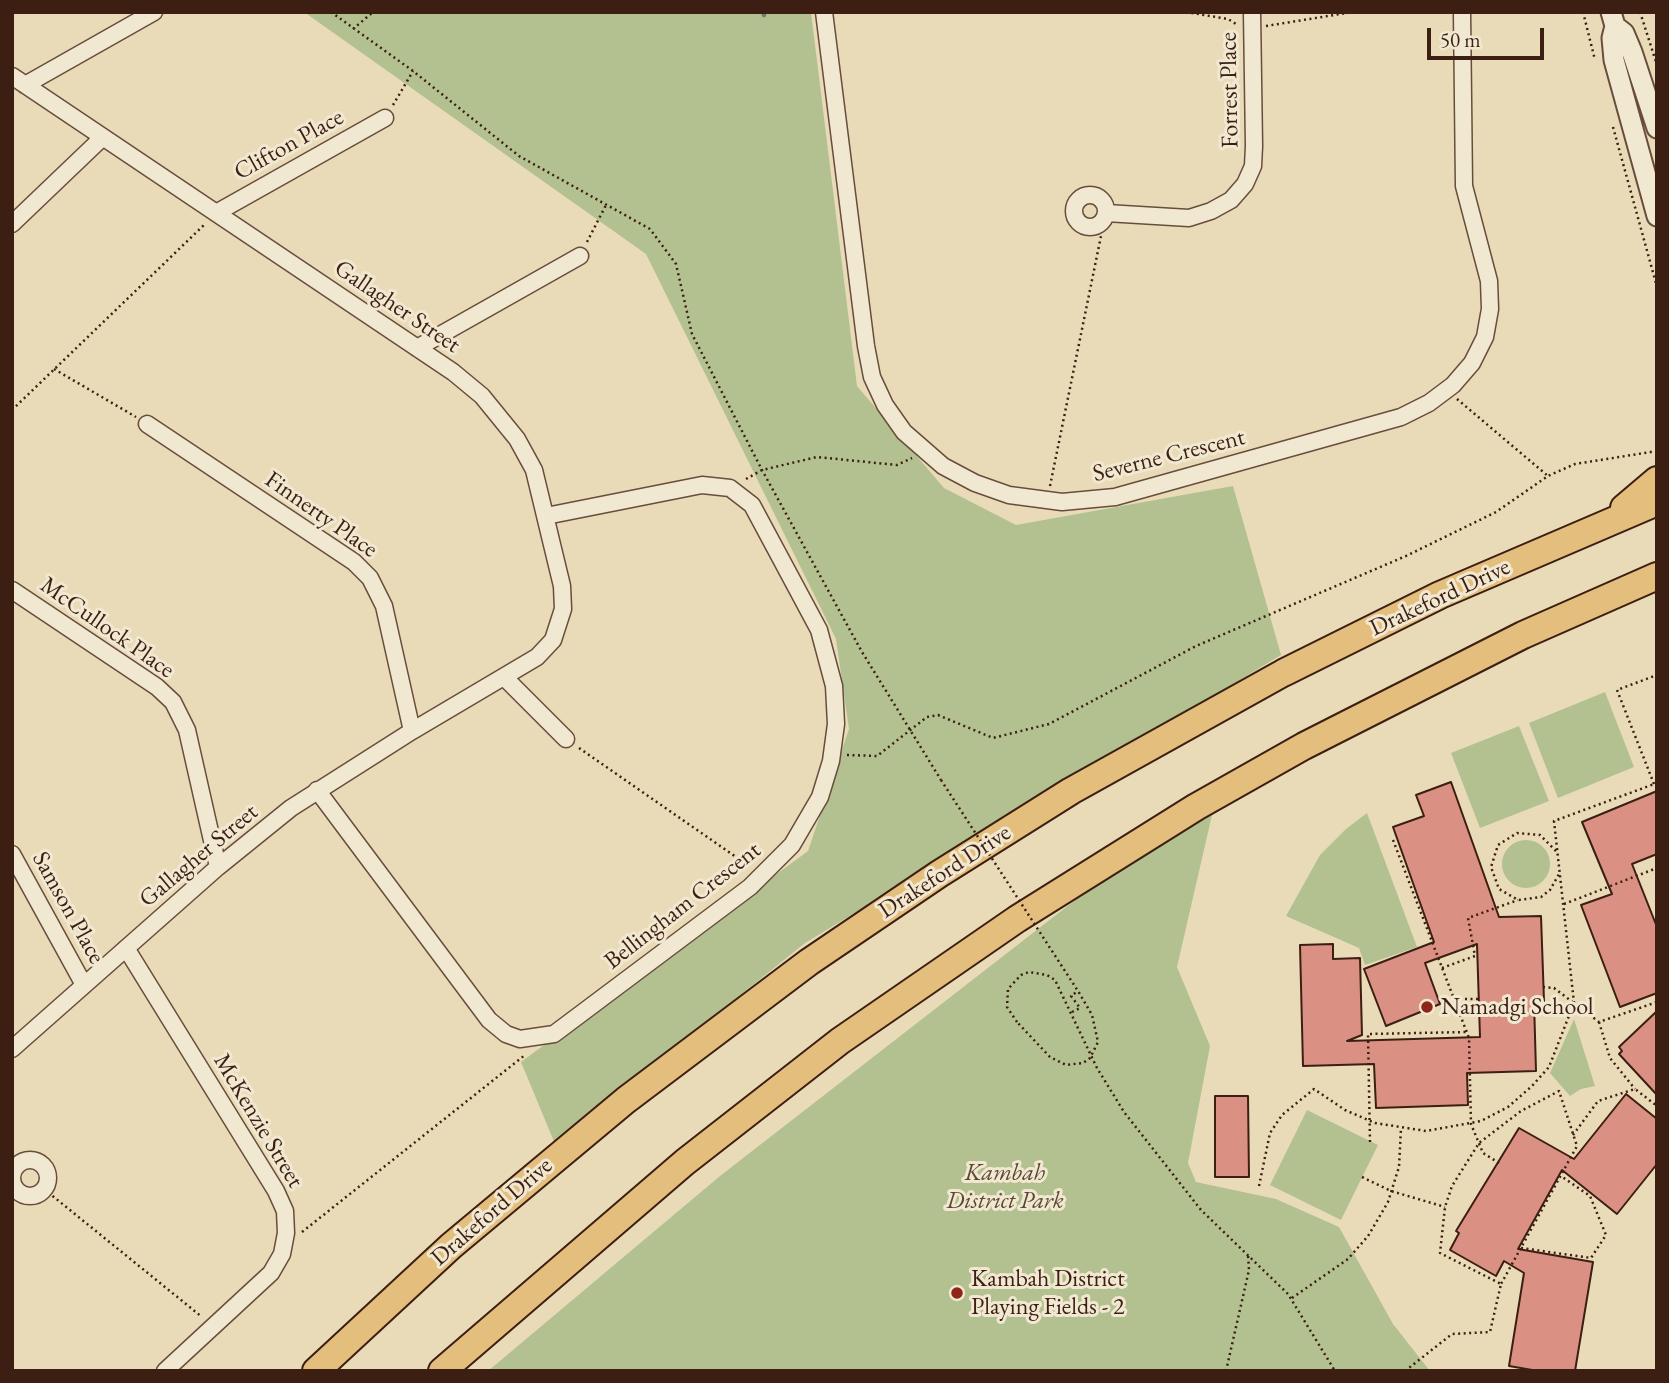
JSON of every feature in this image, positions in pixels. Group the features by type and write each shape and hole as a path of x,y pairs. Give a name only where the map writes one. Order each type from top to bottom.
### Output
{"highway":[{"path":"1607,523 1657,480"},
{"name":"Drakeford Drive","path":"316,1371 451,1245 626,1100 808,962 939,874 1072,791 1283,673 1440,595 1657,502"},
{"path":"442,1371 685,1162 840,1041 1017,919 1196,807 1316,740 1523,635 1649,582"}],"street":[{"path":"19,80 153,12"},
{"name":"Severne Crescent","path":"824,12 872,377 885,405 904,432 943,466 975,483 1009,495 1062,502 1098,500 1401,417 1429,404 1447,390 1472,363 1485,337 1490,310 1489,281 1464,186 1462,12"},
{"name":"Forrest Place","path":"1102,219 1189,218 1212,212 1231,200 1245,184 1253,166 1254,146 1252,12"},
{"path":"1613,19 1624,33 1632,52 1657,128"},
{"path":"1613,19 1614,60 1657,216"},
{"name":"Gallagher Street","path":"12,1049 218,867 317,790 537,657 553,640 564,609 562,586 534,471 507,424 482,396 417,348 19,80"},
{"name":"Clifton Place","path":"216,213 385,118"},
{"path":"12,224 103,137"},
{"path":"417,348 580,256"},
{"name":"Finnerty Place","path":"147,424 354,562 370,578 384,606 412,731"},
{"name":"Bellingham Crescent","path":"317,790 489,1020 506,1034 520,1039 554,1034 763,875 797,838 820,797 831,761 836,724 834,686 819,630 752,505 730,488 702,485 546,516"},
{"name":"McCullock Place","path":"12,590 157,687 173,702 187,730 218,867"},
{"path":"505,678 566,739"},
{"name":"Samson Place","path":"12,854 85,985"},
{"name":"McKenzie Street","path":"126,948 276,1191 285,1212 286,1233 282,1254 271,1273 165,1371"},
{"path":"15,1160 40,1163 47,1172 44,1189 35,1195 18,1191 12,1175 15,1160"}],"path":[{"path":"331,12 519,156 650,229 676,264 692,334 762,470 862,653 941,780 1079,991 1092,1015 1098,1034 1095,1050 1083,1063 1066,1065 1058,1062 1017,1022 1007,1007 1008,989 1021,975 1029,972 1047,975 1055,980 1070,1013 1097,1068 1124,1112 1201,1210 1291,1298 1335,1371"},
{"path":"353,29 373,12"},
{"path":"1640,12 1657,65"},
{"path":"385,118 412,72"},
{"path":"580,256 606,205"},
{"path":"12,410 216,213"},
{"path":"1056,491 1049,490 1101,236 1102,219"},
{"path":"54,369 147,424"},
{"path":"1447,390 1549,476"},
{"path":"866,758 877,756 927,717 938,715 993,738 1049,724 1196,646 1406,555 1496,512 1549,476 1575,464 1657,451"},
{"path":"741,482 762,470 817,457 897,465 920,454"},
{"path":"1259,1186 1270,1133 1282,1115 1314,1089 1345,1110 1370,1121 1426,1131 1471,1124 1508,1107 1549,1067 1574,1003 1554,821 1656,783 1617,690 1657,675"},
{"path":"566,739 763,875"},
{"path":"1518,900 1499,889 1493,879 1492,856 1498,845 1517,833 1529,832 1549,841 1556,851"},
{"path":"1393,840 1467,1032 1471,1124 1483,1153 1499,1163"},
{"path":"1563,904 1657,868"},
{"path":"1441,968 1475,956 1468,918 1518,900 1541,897 1557,881 1560,869"},
{"path":"1543,987 1554,988 1599,1023 1610,1058 1635,1089 1657,1106"},
{"path":"1070,1013 1080,1008 1072,996 1079,991"},
{"path":"1454,999 1479,999"},
{"path":"1599,1023 1657,1002"},
{"path":"1370,1142 1368,1034 1467,1032"},
{"path":"295,1237 530,1051"},
{"path":"1573,1135 1598,1101 1635,1089"},
{"path":"1405,1371 1452,1334 1490,1332 1501,1284 1577,1146 1559,1091 1521,1111 1479,1143 1458,1174 1445,1207 1440,1253 1501,1284"},
{"path":"1291,1298 1348,1259 1368,1236 1391,1191 1399,1167 1401,1128"},
{"path":"1521,1248 1591,1258 1606,1235 1590,1196 1561,1176"},
{"path":"1362,1177 1391,1191 1445,1207"},
{"path":"44,1189 213,1326"},
{"path":"1226,1371 1249,1270 1248,1254"}],"green space":[{"path":"304,12 811,12 857,386 944,488 1016,525 1233,486 1281,655 805,943 555,1144 521,1062 808,851 849,729 836,639 646,254"},
{"path":"1605,692 1634,767 1558,798 1529,723"},
{"path":"1519,726 1549,801 1480,828 1451,753"},
{"path":"1367,813 1417,947 1365,965 1359,948 1286,916 1320,855"},
{"name":"Kambah District Park","path":"1212,815 1177,967 1210,1046 1188,1163 1196,1182 1276,1199 1339,1227 1393,1324 1430,1371 488,1371 720,1176 1114,870"},
{"path":"1526,840 1543,847 1550,864 1543,881 1526,888 1509,881 1502,864 1509,847"},
{"path":"1574,1019 1595,1086 1581,1089 1570,1096 1550,1073"},
{"path":"1307,1110 1378,1145 1341,1220 1270,1185"}],"building":[{"path":"1451,782 1499,917 1541,916 1544,1001 1534,1001 1536,1071 1467,1073 1468,1105 1376,1108 1374,1064 1303,1066 1300,945 1333,944 1333,959 1360,958 1362,1035 1347,1041 1480,1037 1477,944 1425,963 1440,1004 1386,1026 1364,969 1434,942 1393,827 1424,816 1416,795"},
{"path":"1657,791 1657,854 1632,864 1657,927 1657,993 1620,1007 1581,905 1612,894 1582,822"},
{"path":"1657,1011 1657,1095 1619,1054 1622,1051 1619,1047"},
{"path":"1626,1094 1657,1119 1657,1164 1617,1214 1562,1170 1518,1249 1593,1262 1575,1371 1538,1371 1509,1366 1524,1273 1504,1261 1496,1276 1450,1250 1459,1233 1456,1231 1519,1128 1574,1159"},
{"path":"1215,1096 1248,1096 1249,1177 1215,1177"}],"place":[{"name":"Namadgi School","path":"1427,1007"},
{"name":"Kambah District Playing Fields - 2","path":"957,1293"}]}
